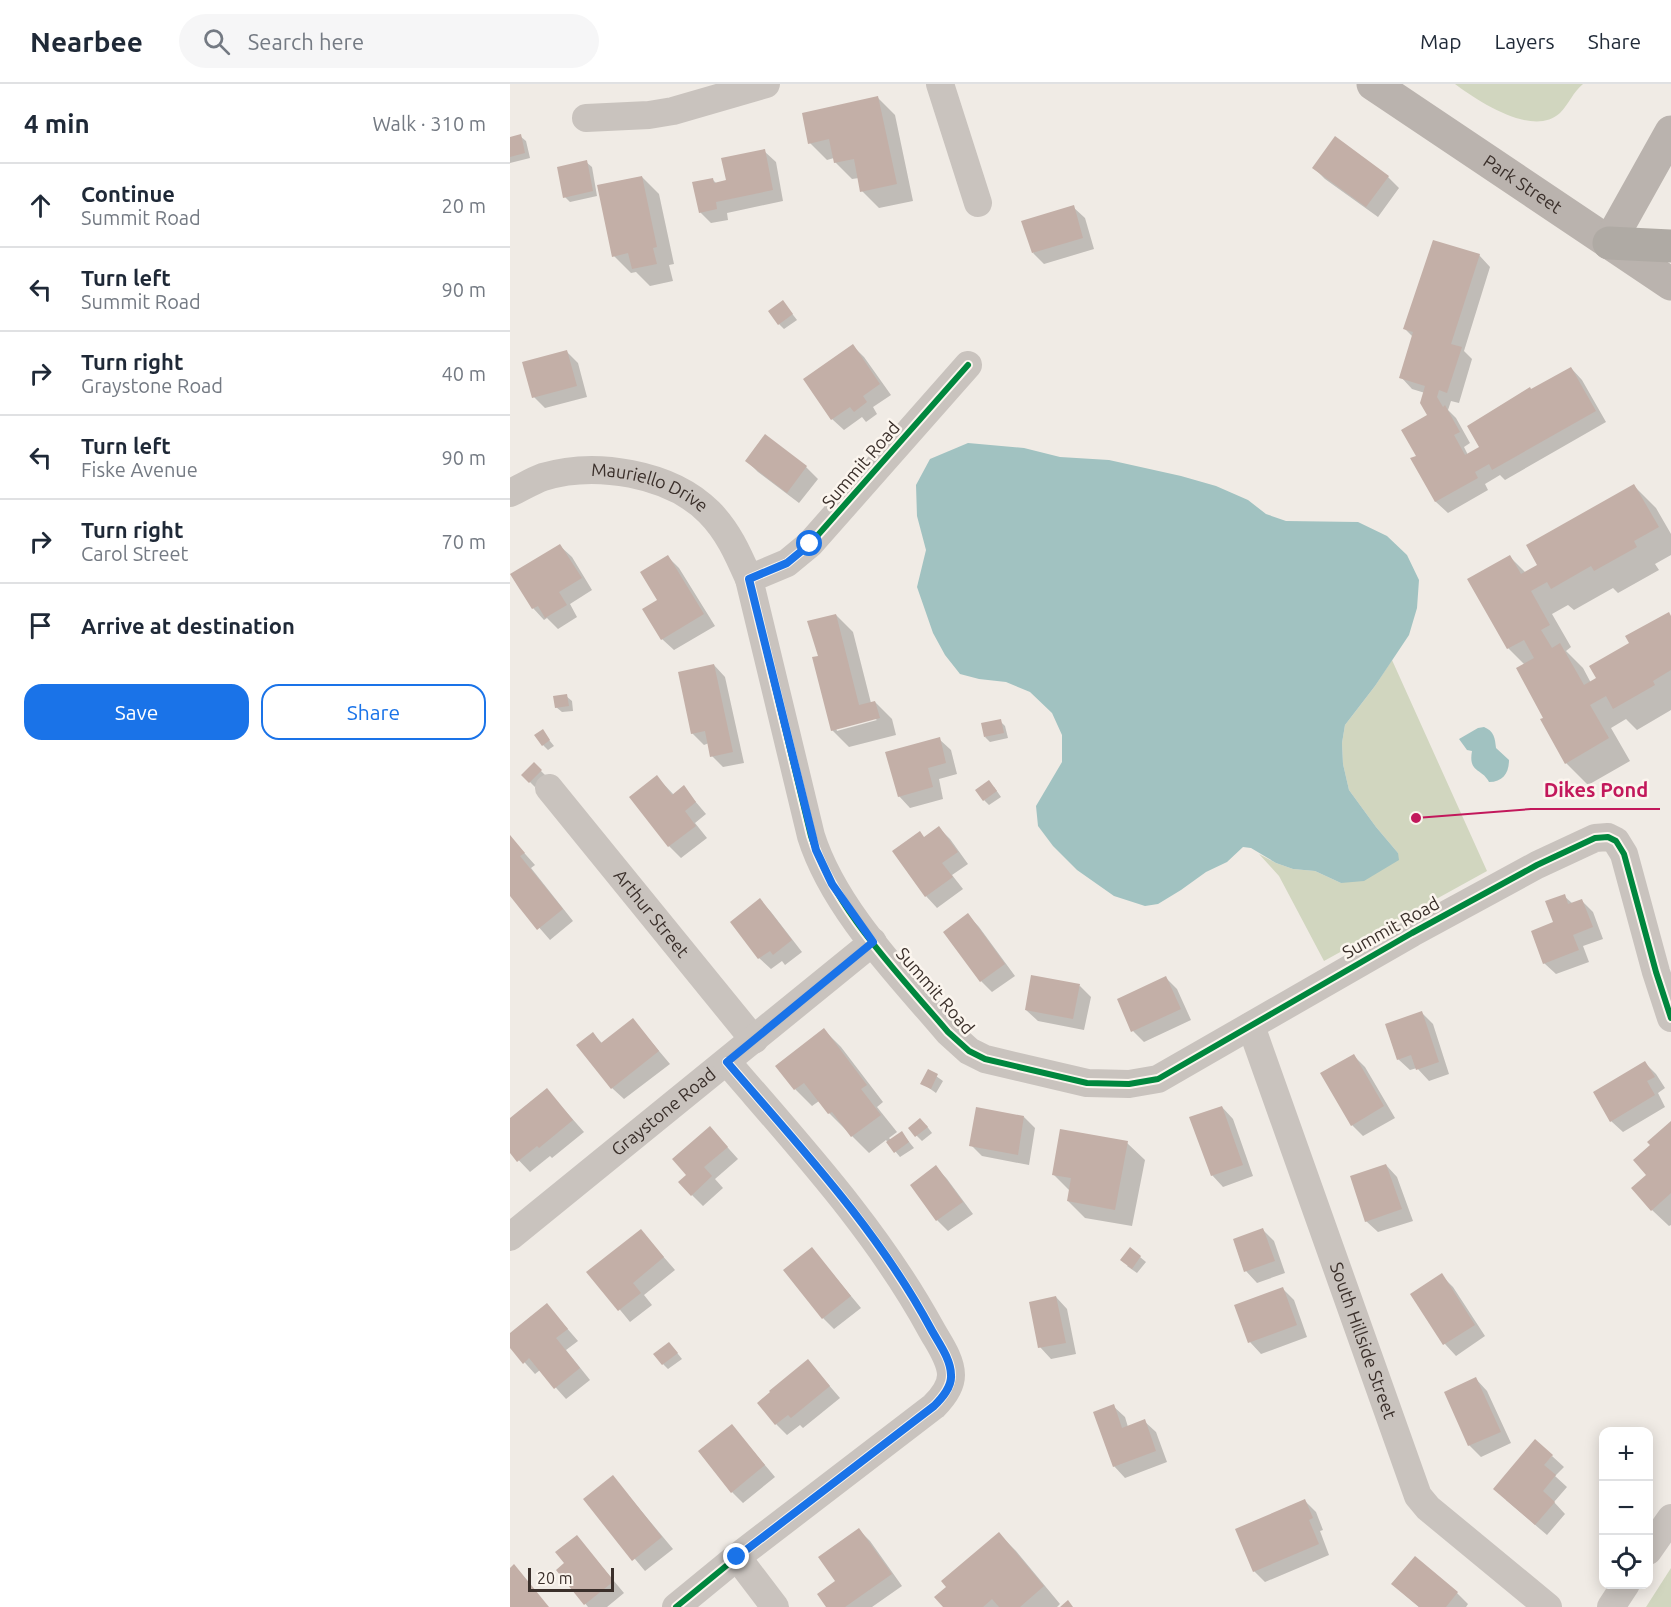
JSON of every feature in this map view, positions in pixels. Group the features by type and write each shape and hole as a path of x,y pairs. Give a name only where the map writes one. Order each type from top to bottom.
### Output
{"highway":[{"path":"1609,243 1671,246"}],"main road":[{"name":"Park Street","path":"1373,84 1671,284"},
{"path":"1609,243 1671,132"}],"street":[{"path":"586,118 649,115 673,111 766,84"},
{"path":"940,84 978,203"},
{"name":"Summit Road","path":"968,365 810,544 787,563 749,579 816,850 832,884 873,942 948,1032 969,1051 993,1061 1087,1083 1129,1084 1158,1078 1412,933 1537,865 1576,845 1595,838 1608,837 1616,841 1624,854 1671,1018"},
{"name":"Mauriello Drive","path":"510,493 542,478 571,472 609,472 649,477 682,492 708,510 728,535 749,579"},
{"name":"Arthur Street","path":"549,788 754,1040"},
{"name":"Graystone Road","path":"510,1237 873,942"},
{"name":"South Hillside Street","path":"1251,1026 1418,1496 1428,1508 1548,1607"},
{"path":"676,1607 737,1557 934,1406 950,1383 950,1369 943,1351 891,1261 854,1211 727,1062"},
{"path":"1653,1544 1671,1518"},
{"path":"737,1557 775,1607"},
{"path":"1611,1607 1623,1589"}],"green space":[{"path":"1455,84 1583,84 1560,113 1549,120 1535,121 1506,114"},
{"path":"1392,660 1487,871 1324,961 1279,876 1259,854 1276,863 1293,869 1315,871 1341,883 1398,853 1349,790 1343,764 1342,743 1345,725"},
{"path":"1671,1568 1671,1607 1646,1607"}],"water":[{"path":"968,443 1024,448 1060,457 1109,460 1181,476 1216,486 1248,500 1266,514 1286,521 1358,522 1387,536 1407,555 1419,580 1417,608 1409,635 1375,686 1345,725 1342,743 1343,764 1349,790 1398,853 1399,860 1364,881 1341,883 1315,871 1293,869 1276,863 1251,848 1243,847 1227,862 1206,872 1158,904 1145,906 1114,896 1077,870 1053,846 1038,826 1036,806 1062,762 1062,735 1052,713 1030,692 1006,682 960,674 945,655 933,633 917,587 926,550 917,516 916,485 930,459"},
{"path":"1484,727 1493,735 1496,748 1509,760 1504,776 1494,782 1489,782 1474,767 1471,758 1472,751 1467,750 1459,739"}],"building":[{"path":"878,96 897,184 860,192 854,159 834,163 829,139 808,144 802,113"},
{"path":"521,134 525,153 510,157 510,137"},
{"path":"1335,136 1389,176 1366,207 1312,168"},
{"path":"765,149 773,190 716,202 717,209 699,213 692,182 713,178 714,183 726,180 721,158"},
{"path":"587,160 593,191 563,198 557,167"},
{"path":"642,176 657,247 653,248 657,264 632,269 628,253 612,257 597,185"},
{"path":"1074,205 1083,238 1032,253 1021,221"},
{"path":"1433,240 1480,254 1451,344 1462,347 1447,393 1439,390 1437,397 1443,407 1445,405 1460,432 1454,435 1465,455 1479,447 1467,426 1530,387 1531,389 1571,367 1596,411 1492,470 1489,464 1475,472 1478,478 1435,502 1410,458 1416,456 1401,430 1427,415 1420,403 1425,386 1399,378 1413,332 1403,329"},
{"path":"783,300 793,314 778,325 768,311"},
{"path":"853,344 880,384 863,396 867,402 854,412 850,407 831,420 803,379"},
{"path":"567,350 577,386 532,398 522,362"},
{"path":"765,434 807,466 787,493 745,461"},
{"path":"1634,484 1659,527 1634,541 1637,547 1594,571 1591,566 1551,589 1547,582 1531,591 1550,625 1541,630 1552,648 1560,643 1584,685 1596,678 1589,666 1629,643 1625,636 1669,612 1671,616 1671,670 1653,681 1655,685 1613,709 1606,696 1590,705 1609,738 1565,764 1540,719 1543,718 1516,668 1534,658 1524,640 1507,649 1467,579 1510,555 1521,574 1537,565 1526,545"},
{"path":"560,544 582,578 559,592 567,605 545,618 538,606 532,609 510,574"},
{"path":"668,555 704,614 661,640 642,609 657,600 640,572"},
{"path":"836,614 859,705 875,701 880,718 831,731 812,657 818,656 807,621"},
{"path":"714,664 733,752 710,757 705,731 691,734 678,672"},
{"path":"567,694 569,706 555,708 553,696"},
{"path":"1001,719 1004,733 984,737 981,723"},
{"path":"543,729 550,740 542,746 534,735"},
{"path":"940,737 946,763 928,768 933,787 898,797 885,752"},
{"path":"534,762 542,770 529,783 521,775"},
{"path":"657,775 672,795 684,785 696,802 685,811 696,826 668,847 629,797"},
{"path":"989,780 997,791 983,801 975,790"},
{"path":"939,826 958,852 942,863 953,877 925,897 892,851 920,831 924,837"},
{"path":"510,835 525,853 520,856 563,909 537,930 510,896"},
{"path":"1565,894 1568,904 1582,899 1593,927 1573,935 1579,950 1543,964 1531,931 1553,922 1545,901"},
{"path":"760,898 792,940 773,955 770,951 758,959 730,922"},
{"path":"968,913 1005,964 980,982 943,932"},
{"path":"1031,975 1080,984 1073,1019 1025,1010"},
{"path":"1166,976 1181,1009 1131,1032 1117,999"},
{"path":"1422,1011 1439,1062 1416,1070 1411,1055 1397,1060 1385,1024"},
{"path":"633,1018 659,1051 611,1089 576,1045 593,1032 601,1043"},
{"path":"824,1028 867,1085 861,1089 881,1115 851,1137 832,1112 828,1114 804,1083 794,1090 775,1066"},
{"path":"1354,1054 1384,1106 1351,1126 1320,1073"},
{"path":"1645,1061 1655,1077 1647,1081 1655,1095 1610,1122 1593,1092"},
{"path":"928,1069 938,1074 931,1089 920,1084"},
{"path":"547,1088 573,1120 539,1148 537,1146 517,1162 510,1153 510,1118"},
{"path":"1222,1106 1243,1165 1211,1176 1189,1117"},
{"path":"976,1107 1024,1116 1018,1155 969,1146"},
{"path":"920,1118 928,1127 915,1137 908,1128"},
{"path":"1671,1121 1671,1193 1651,1211 1631,1188 1646,1175 1633,1160 1650,1145 1647,1142"},
{"path":"710,1126 728,1147 704,1167 712,1176 691,1196 678,1182 686,1175 672,1159"},
{"path":"1060,1129 1128,1141 1115,1210 1067,1201 1071,1178 1052,1175"},
{"path":"902,1131 909,1142 894,1153 886,1142"},
{"path":"1386,1164 1402,1209 1365,1222 1350,1176"},
{"path":"936,1165 963,1202 936,1221 910,1185"},
{"path":"1263,1228 1275,1261 1244,1272 1233,1239"},
{"path":"641,1229 664,1257 633,1283 641,1293 618,1311 586,1272"},
{"path":"812,1247 851,1296 822,1319 783,1270"},
{"path":"1130,1247 1141,1256 1132,1269 1120,1260"},
{"path":"1442,1273 1475,1325 1443,1345 1410,1294"},
{"path":"1283,1287 1297,1325 1248,1343 1234,1305"},
{"path":"1056,1296 1066,1343 1038,1348 1029,1302"},
{"path":"547,1303 568,1329 556,1338 580,1368 554,1389 529,1358 523,1364 510,1348 510,1333"},
{"path":"669,1342 678,1353 662,1365 653,1354"},
{"path":"808,1359 830,1386 791,1418 788,1415 775,1425 757,1403"},
{"path":"1476,1377 1501,1432 1468,1446 1444,1392"},
{"path":"1114,1404 1122,1428 1145,1419 1156,1451 1113,1467 1093,1412"},
{"path":"732,1424 765,1465 731,1493 698,1451"},
{"path":"1535,1439 1553,1455 1544,1465 1556,1475 1543,1491 1555,1502 1535,1525 1493,1489"},
{"path":"613,1475 662,1537 632,1561 583,1499"},
{"path":"1305,1499 1313,1518 1309,1520 1319,1544 1253,1572 1235,1529"},
{"path":"859,1528 892,1574 845,1607 826,1607 817,1594 835,1581 818,1557"},
{"path":"999,1532 1044,1586 1020,1607 999,1607 992,1599 983,1607 943,1607 934,1597 946,1587 941,1581"},
{"path":"577,1535 614,1581 584,1605 556,1570 564,1563 555,1552"},
{"path":"1415,1556 1458,1592 1446,1607 1419,1607 1391,1584"},
{"path":"514,1564 549,1607 510,1607 510,1568"},
{"path":"1068,1600 1073,1607 1060,1607"}],"cycle path":[{"path":"968,365 810,544 787,563 749,579 811,836 821,863 835,889 870,940 948,1032 969,1051 985,1059 1087,1083 1129,1084 1158,1079 1412,933 1537,865 1595,838 1608,837 1616,841 1624,854 1671,1018"},
{"path":"676,1607 737,1557 934,1406 946,1392 951,1379 949,1363 944,1351 887,1257 836,1190 727,1062"}],"place":[{"name":"Dikes Pond","path":"1416,818"}],"route":[{"path":"737,1557 934,1406 945,1393 951,1378 943,1351 891,1261 854,1211 727,1062 873,942 844,904 820,863 811,836 749,579 787,563 810,544"}]}
